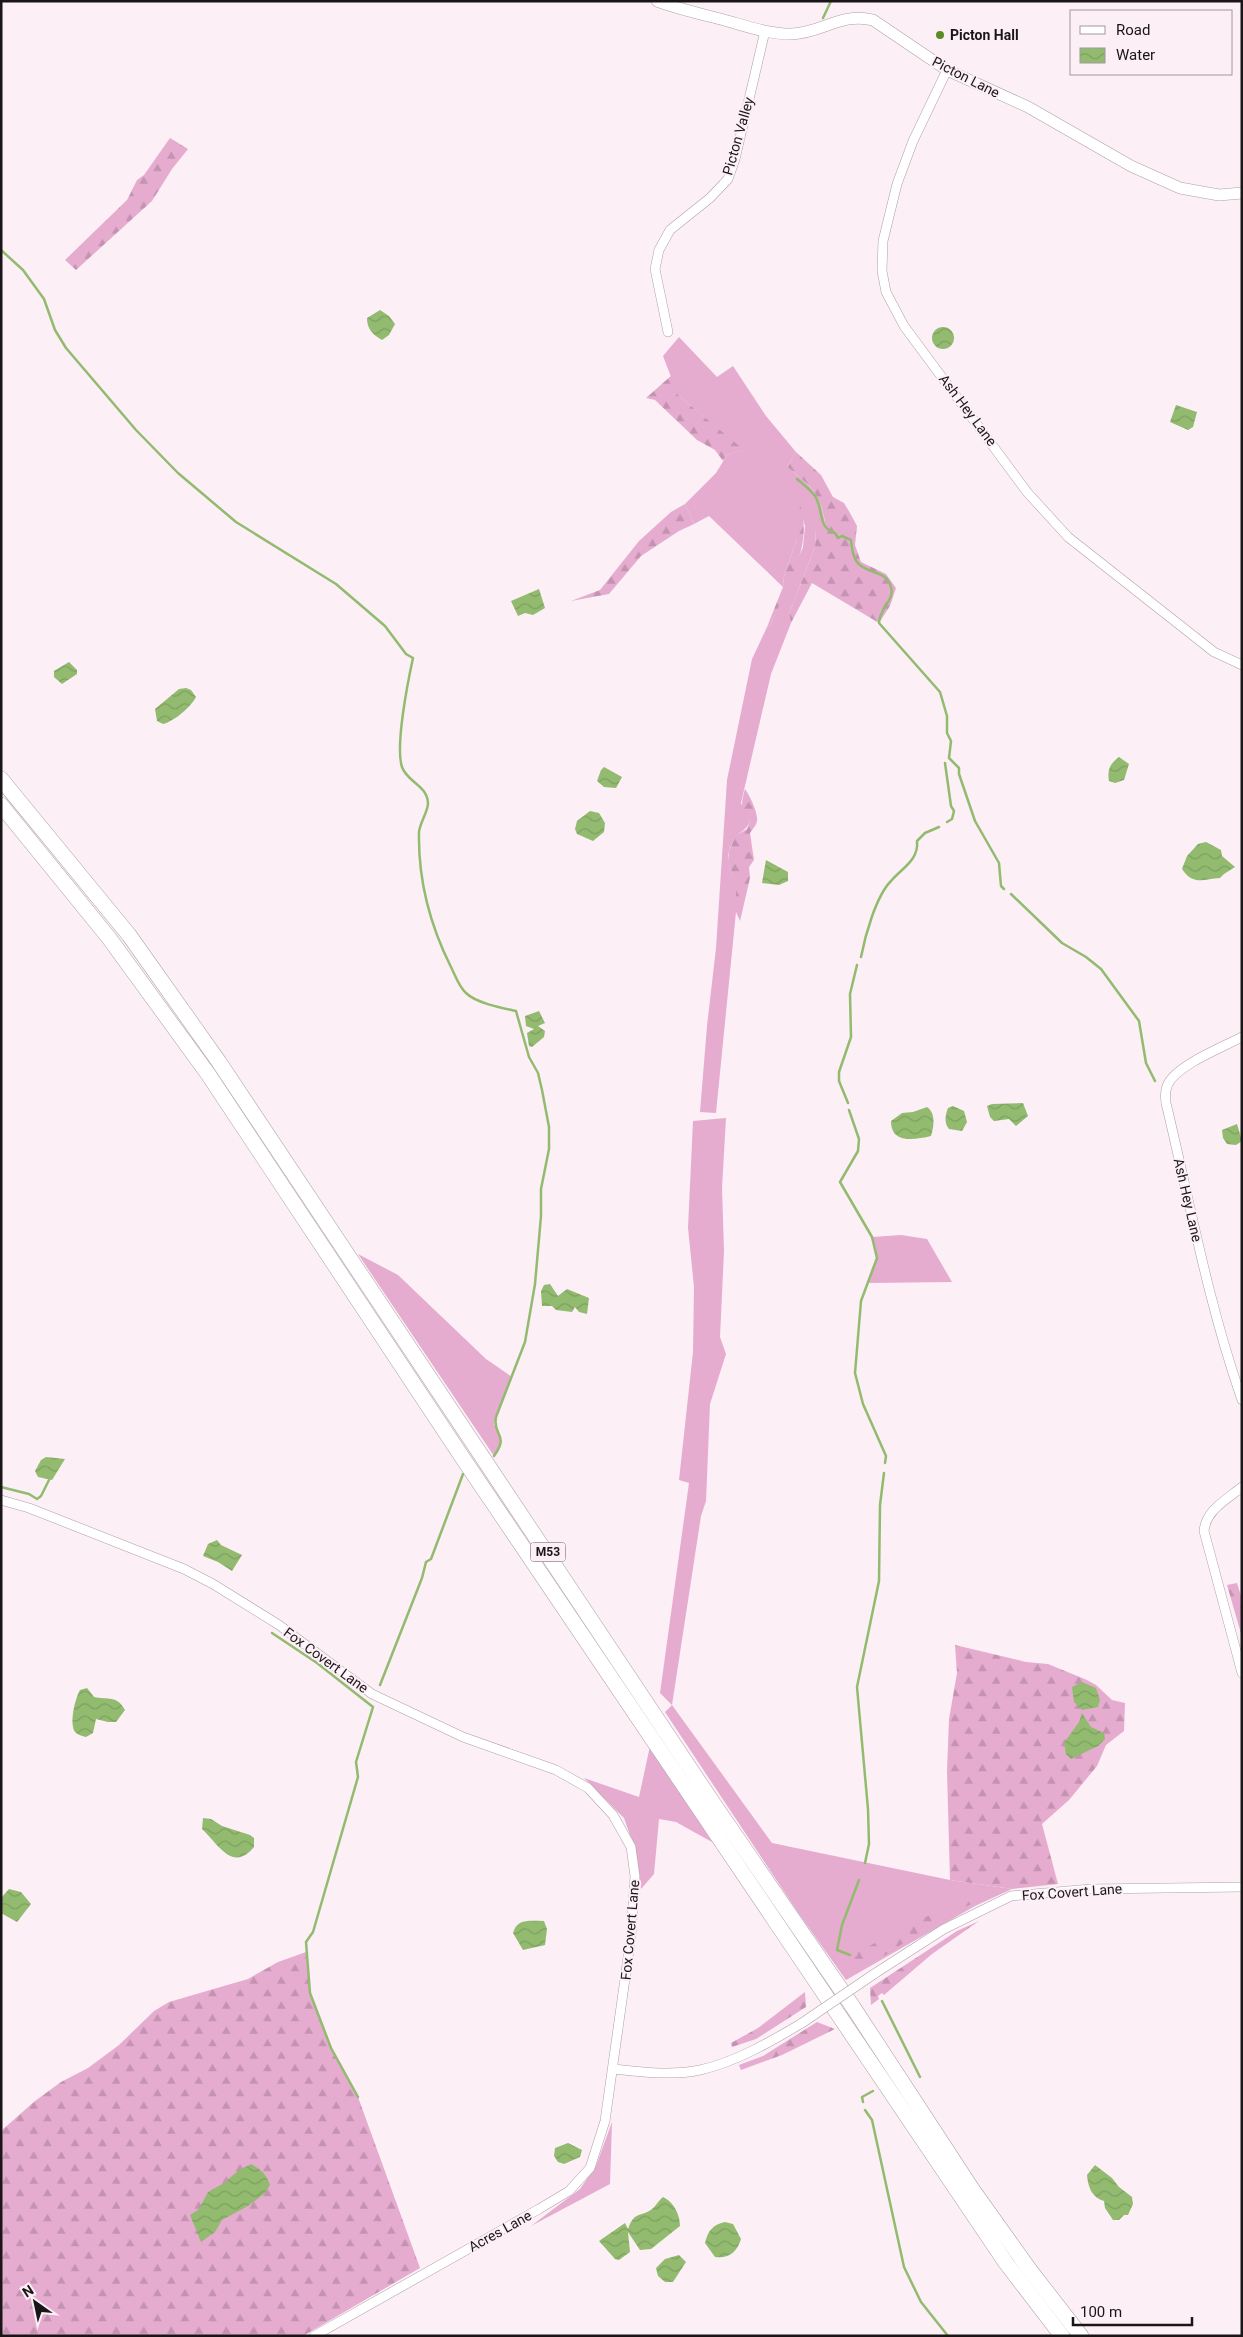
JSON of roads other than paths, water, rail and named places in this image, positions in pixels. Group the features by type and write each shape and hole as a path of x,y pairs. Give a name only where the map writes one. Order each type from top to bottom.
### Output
{"highway":[{"name":"M53","path":"1,779 129,935 220,1062 715,1806 853,2007 967,2181 1028,2269 1081,2336"},
{"name":"M53","path":"1,805 109,938 208,1074 452,1441 1006,2263 1062,2336"}],"street":[{"name":"Picton Lane","path":"657,1 765,32 792,34 810,31 842,19 862,17 873,20 947,70 1028,107 1131,166 1180,188 1219,195 1242,193"},
{"name":"Picton Valley","path":"668,332 655,269 659,250 670,230 710,198 728,179 735,159 743,116 759,63 765,32"},
{"name":"Ash Hey Lane","path":"947,70 913,141 897,184 883,241 882,271 886,292 904,326 1028,492 1068,537 1214,652 1242,665"},
{"name":"Ash Hey Lane","path":"1242,1037 1183,1068 1174,1075 1165,1092 1210,1297 1242,1400"},
{"path":"1242,1487 1209,1514 1205,1520 1204,1531 1242,1673"},
{"name":"Fox Covert Lane","path":"1,1500 29,1508 184,1569 213,1584 279,1625 372,1694 463,1737 556,1770 588,1788 613,1815 631,1847 636,1876 631,1936 614,2069 655,2073 699,2070 755,2050 802,2023 944,1929 1011,1896 1091,1888 1242,1887"},
{"name":"Acres Lane","path":"319,2335 569,2191 590,2168 605,2121 614,2069"}],"water":[{"path":"380,310 389,316 395,324 389,335 382,340 371,331 367,318"},
{"path":"943,327 951,330 954,338 951,346 943,349 935,346 932,338 935,330"},
{"path":"1176,405 1197,412 1193,427 1188,430 1170,422"},
{"path":"539,589 545,608 533,615 525,613 518,616 511,601"},
{"path":"69,662 77,670 77,674 62,684 54,677 54,671"},
{"path":"186,688 191,690 196,697 190,705 167,723 163,724 157,721 155,709 179,689"},
{"path":"1119,757 1129,764 1124,780 1115,783 1109,781 1108,773 1111,765"},
{"path":"604,767 622,777 616,788 604,787 597,781"},
{"path":"590,811 599,813 605,823 604,832 593,841 577,834 575,829 577,821"},
{"path":"1206,842 1221,850 1222,856 1235,867 1220,878 1195,880 1190,878 1182,869 1187,856 1198,844"},
{"path":"766,860 788,872 788,881 779,885 762,883"},
{"path":"539,1011 545,1023 538,1026 545,1031 544,1037 532,1047 529,1046 527,1033 534,1029 526,1026 525,1016"},
{"path":"1023,1103 1028,1116 1016,1126 1009,1119 994,1121 990,1117 987,1106 992,1104"},
{"path":"953,1106 964,1111 967,1122 962,1131 949,1129 946,1124 948,1108"},
{"path":"927,1107 933,1116 931,1136 905,1139 895,1134 891,1121 902,1113 913,1112"},
{"path":"1237,1124 1242,1141 1236,1145 1227,1144 1223,1138 1222,1130"},
{"path":"550,1284 558,1296 567,1289 589,1298 587,1314 579,1312 575,1307 572,1312 556,1310 552,1306 542,1306 541,1291 544,1285"},
{"path":"46,1457 65,1459 52,1480 38,1477 35,1471 41,1460"},
{"path":"217,1540 221,1545 242,1555 232,1571 218,1562 203,1556 208,1544"},
{"path":"1082,1682 1096,1688 1100,1700 1098,1707 1082,1710 1074,1702 1072,1687"},
{"path":"87,1688 94,1697 115,1700 125,1710 116,1722 96,1719 93,1733 86,1737 75,1732 73,1717 76,1699 80,1690"},
{"path":"1082,1713 1091,1727 1104,1733 1105,1739 1098,1746 1071,1759 1066,1754 1064,1743 1079,1722"},
{"path":"203,1818 211,1819 222,1826 250,1835 254,1838 254,1847 246,1854 233,1857 220,1848 202,1829"},
{"path":"9,1889 21,1892 31,1904 17,1922 1,1913 1,1898"},
{"path":"525,1921 544,1921 547,1929 545,1945 523,1950 513,1933 515,1928"},
{"path":"568,2143 582,2150 580,2157 564,2164 558,2162 554,2156 555,2148"},
{"path":"251,2164 265,2175 270,2185 265,2193 248,2206 222,2220 215,2232 201,2242 190,2215 199,2209 208,2192 224,2183 239,2170"},
{"path":"1095,2165 1132,2197 1133,2204 1128,2215 1124,2215 1119,2220 1113,2220 1105,2208 1104,2201 1094,2195 1088,2184 1087,2175"},
{"path":"663,2197 676,2209 680,2226 651,2249 640,2250 628,2232 630,2252 619,2260 615,2259 599,2241 625,2223 628,2229 633,2219 648,2212"},
{"path":"725,2222 733,2224 741,2239 732,2254 724,2257 715,2257 705,2243 706,2239 714,2227"},
{"path":"679,2255 686,2262 673,2282 665,2282 658,2276 656,2268 665,2259"}],"waterway":[{"path":"823,18 831,1"},
{"path":"1,250 23,270 44,299 55,330 66,348 136,430 178,473 236,522 336,584 385,626 406,654 413,658 403,713 400,757 405,772 427,797 427,810 419,832 419,850 423,884 431,918 457,981 470,997 497,1007 516,1011 529,1057 538,1073 549,1127 549,1149 541,1189 541,1216 535,1284 525,1342 496,1417 496,1428 501,1439 499,1449 494,1456"},
{"path":"797,479 815,496 823,523 829,531 835,533 838,538 842,536 851,540 853,554 858,563 864,568 882,575 889,582 892,592 881,613 879,623 940,692 947,716 947,733 951,741 949,758 959,768 959,774 975,821 999,863 1001,886 1004,889"},
{"path":"945,763 951,806 954,811 952,819 947,822"},
{"path":"861,957 865,938 881,896 891,881 913,859 917,848 917,841 925,833 939,827"},
{"path":"1011,894 1062,943 1086,957 1101,969 1139,1021 1146,1063 1155,1081"},
{"path":"848,1103 839,1081 839,1072 851,1037 850,994 857,965"},
{"path":"849,1110 859,1139 858,1151 840,1182 872,1237 877,1258 861,1301 855,1373 863,1404 886,1456 885,1463"},
{"path":"865,1863 869,1844 868,1809 857,1687 879,1581 880,1505 884,1473"},
{"path":"380,1685 422,1578 426,1562 431,1559 463,1474"},
{"path":"1,1487 29,1494 37,1499 41,1496 49,1480"},
{"path":"272,1633 317,1663 373,1707 356,1762 358,1777 313,1932 306,1942 310,1993 331,2048 358,2097"},
{"path":"850,1955 837,1950 842,1925 859,1880"},
{"path":"882,2001 920,2077"},
{"path":"863,2102 862,2097 873,2091"},
{"path":"865,2110 872,2120 904,2267 921,2302 948,2336"}],"place":[{"name":"Picton Hall","path":"940,35"}]}
